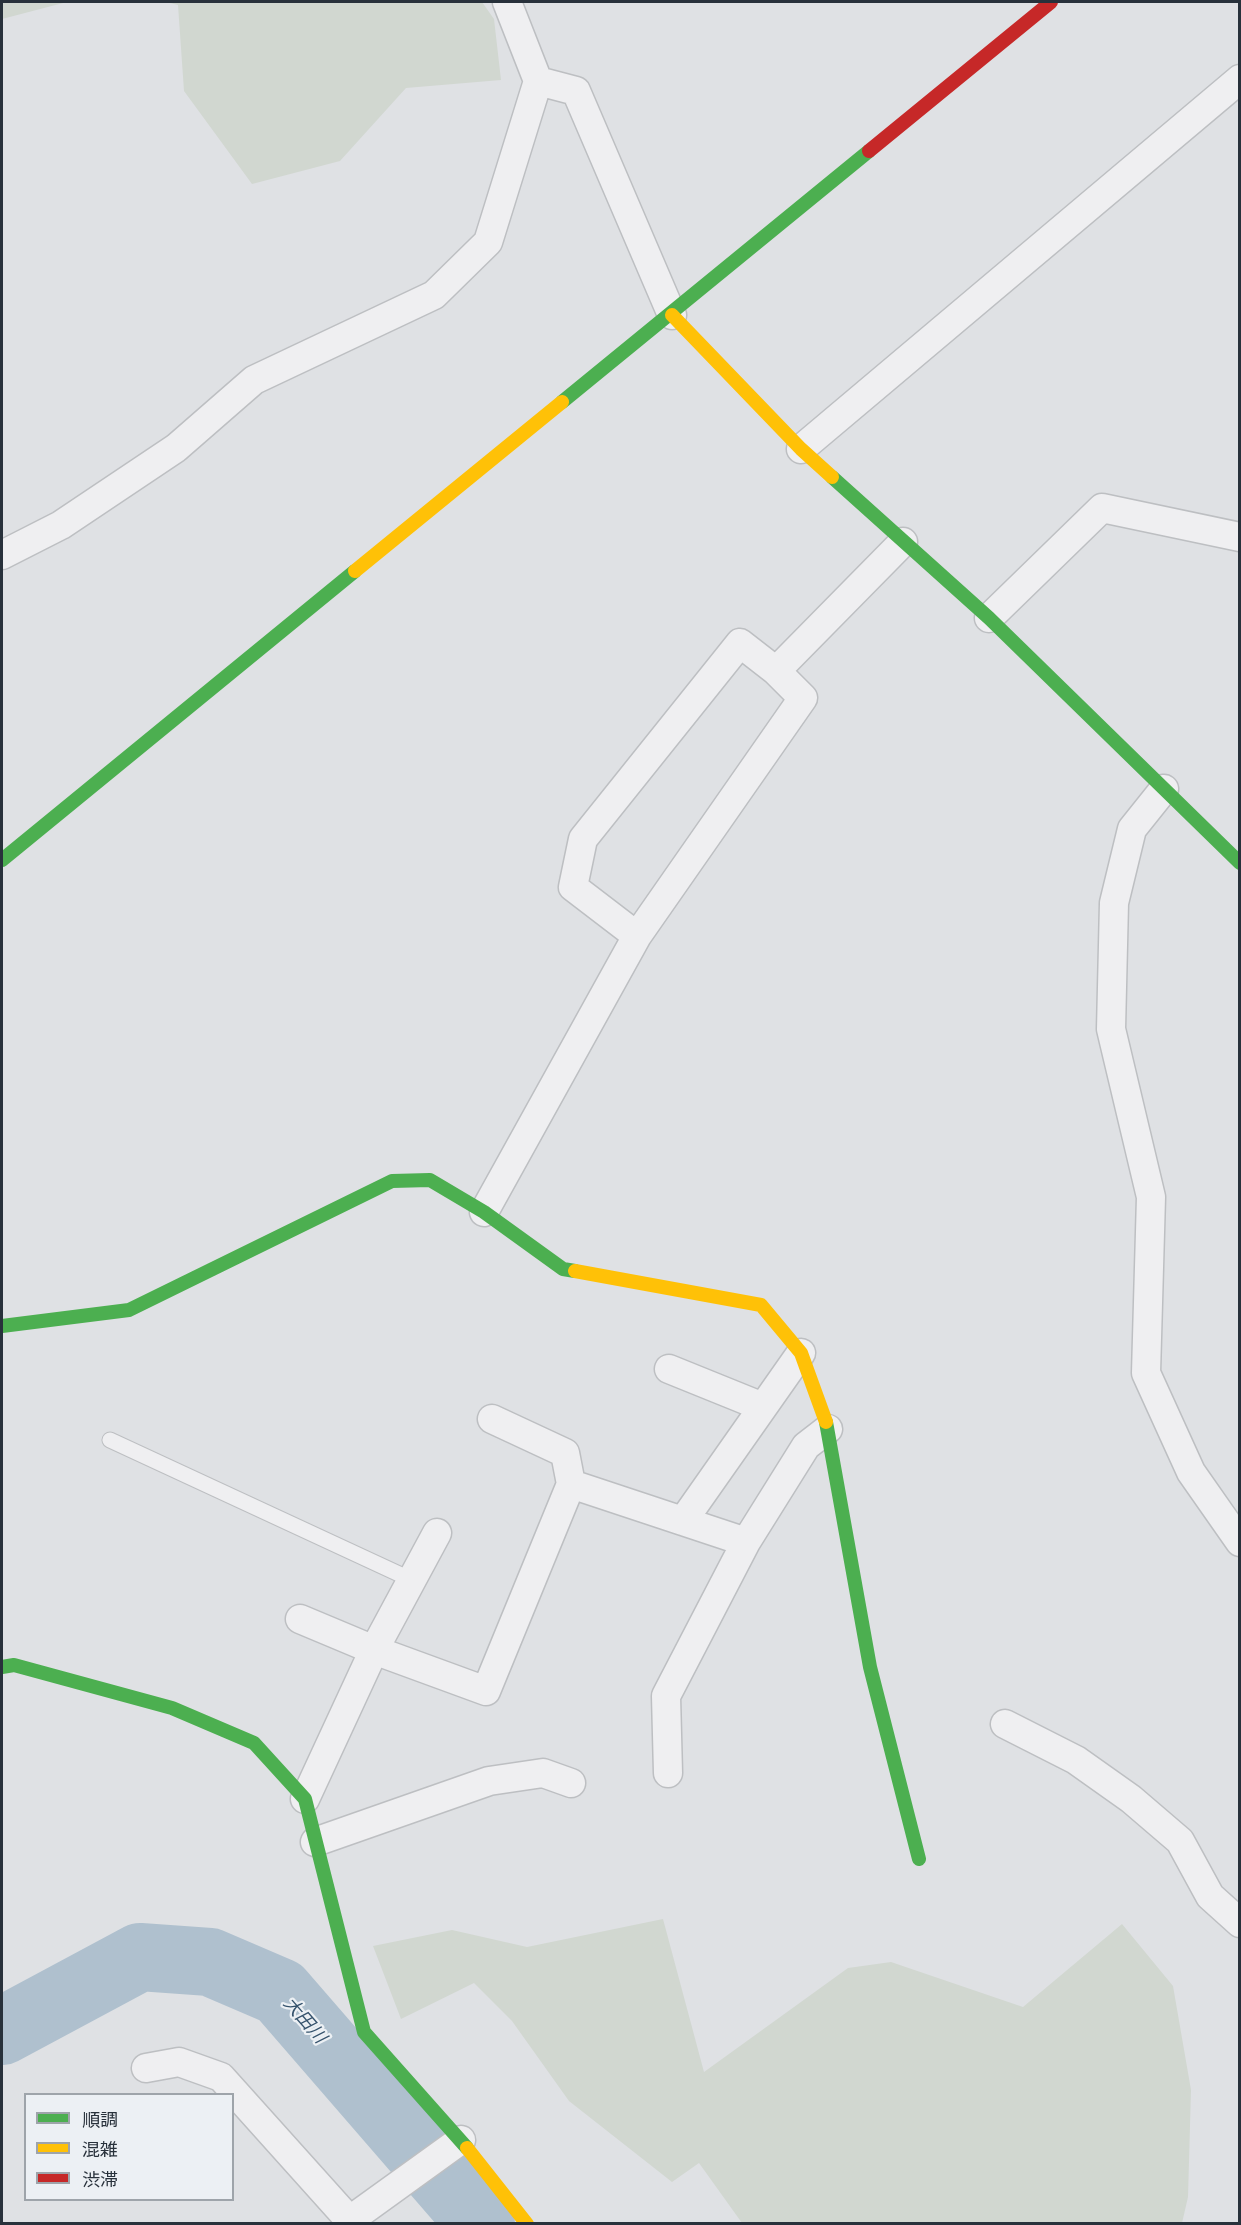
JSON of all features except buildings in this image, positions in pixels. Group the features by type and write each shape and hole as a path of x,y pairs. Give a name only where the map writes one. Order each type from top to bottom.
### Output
{"street":[{"path":"2,555 61,525 176,448 254,380 434,295 488,242 538,81 507,2"},
{"path":"2,860 672,315 1051,2"},
{"path":"801,449 1239,79"},
{"path":"538,81 576,91 672,315 801,449 989,618 1239,863"},
{"path":"989,618 1102,508 1239,537"},
{"path":"776,671 903,542"},
{"path":"484,1212 637,936 803,698 776,671 740,643 583,839 573,887 637,936"},
{"path":"1164,789 1132,829 1114,903 1111,1029 1151,1197 1146,1373 1191,1472 1239,1542"},
{"path":"2,1326 129,1310 392,1181 430,1180 484,1212 563,1269 761,1305 801,1353 828,1429 870,1667 920,1859"},
{"path":"683,1521 801,1353"},
{"path":"669,1369 763,1407"},
{"path":"300,1619 374,1650 486,1691 571,1484 565,1453 492,1419"},
{"path":"668,1773 666,1696 746,1542 806,1446 828,1429"},
{"path":"571,1484 746,1542"},
{"path":"305,1799 374,1650 437,1533"},
{"path":"2,1667 14,1665 172,1708 254,1743 305,1799 364,2032 462,2140 527,2223"},
{"path":"1005,1724 1076,1760 1131,1799 1180,1841 1210,1896 1239,1923"},
{"path":"315,1842 489,1781 543,1773 571,1783"},
{"path":"146,2068 179,2062 221,2077 352,2222 462,2140"}],"lane":[{"path":"110,1440 412,1580"}],"shaded area":[{"path":"2,2 67,2 2,19"},
{"path":"166,2 482,2 494,19 501,80 406,88 340,161 252,184 184,91 178,5"},
{"path":"663,1919 704,2072 848,1968 891,1962 1023,2007 1122,1924 1173,1986 1191,2090 1188,2197 1182,2223 742,2223 699,2163 672,2182 569,2101 512,2021 474,1983 401,2019 373,1946 452,1930 527,1947"}],"waterway":[{"name":"大田川","path":"2,2031 140,1957 210,1962 280,1992 481,2224"}],"traffic: fast":[{"path":"562,402 869,151"},
{"path":"832,477 989,618 1240,863"},
{"path":"2,860 355,571"},
{"path":"2,1326 129,1310 392,1181 430,1180 484,1212 563,1269 575,1271"},
{"path":"826,1422 870,1667 919,1859"},
{"path":"2,1667 14,1665 172,1708 254,1743 305,1799 364,2032 467,2148"}],"traffic: slow":[{"path":"672,315 801,449 832,477"},
{"path":"355,571 562,402"},
{"path":"575,1271 761,1305 801,1353 826,1422"},
{"path":"467,2148 527,2224"}],"traffic: jam":[{"path":"869,151 1051,2"}]}
